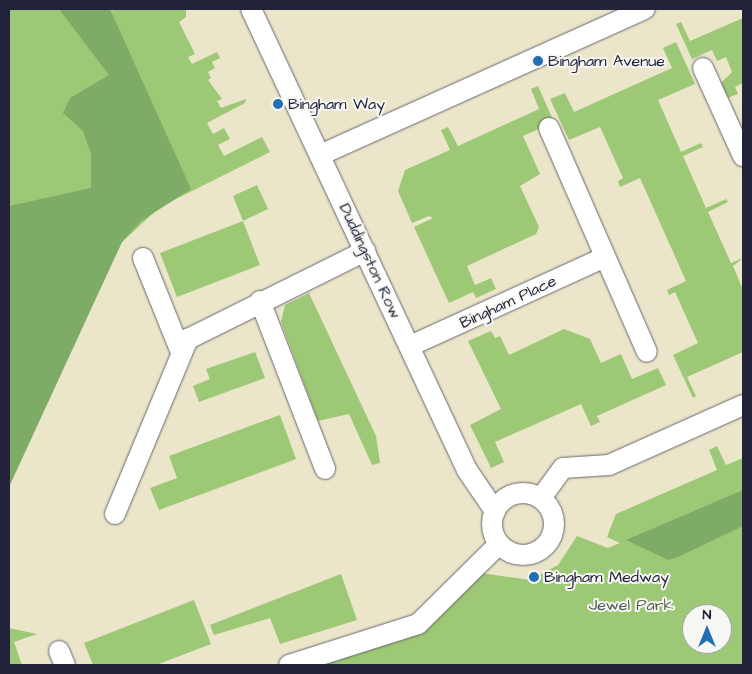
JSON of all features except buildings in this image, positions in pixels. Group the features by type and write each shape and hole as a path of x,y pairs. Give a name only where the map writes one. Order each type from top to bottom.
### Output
{"street":[{"name":"Duddingston Row","path":"251,9 467,470 495,511"},
{"path":"320,155 645,9"},
{"path":"703,68 743,156"},
{"path":"549,128 647,352"},
{"path":"116,514 180,350 196,334 365,251"},
{"name":"Bingham Place","path":"410,346 605,257"},
{"path":"143,258 180,350"},
{"path":"260,301 326,469"},
{"path":"541,498 562,468 609,465 743,405"},
{"path":"514,494 541,498 554,517 554,533 546,546 521,556 499,544 492,528 495,511 514,494"},
{"path":"289,665 418,624 499,544"}],"green space":[{"path":"9,9 109,9 113,14 110,9 186,9 186,17 179,22 195,54 188,57 192,64 217,52 220,58 212,62 215,68 208,72 211,78 208,80 222,99 217,101 221,108 246,99 245,103 207,123 213,134 224,128 230,139 218,145 224,156 262,137 270,152 160,207 122,242 9,478"},
{"path":"59,9 110,9 191,189 141,221 122,242 9,487 9,206 91,188 91,154 83,131 63,113 70,98 109,75"},
{"path":"743,18 743,83 735,87 738,94 728,98 721,83 732,72 726,57 717,61 712,50 692,59 676,24 681,22 690,41"},
{"path":"676,42 695,84 658,100 681,152 701,143 703,147 683,156 706,208 726,199 728,202 708,212 731,263 743,258 733,266 743,290 743,352 687,377 696,396 693,398 673,355 698,343 675,292 669,295 667,290 686,281 640,178 620,187 618,181 623,178 600,127 569,140 550,99 565,93 574,112 672,68 663,48"},
{"path":"538,86 554,122 523,136 540,174 520,186 539,227 536,234 467,266 475,285 491,278 496,289 476,298 473,292 449,303 414,227 433,218 429,216 412,223 398,191 405,170 450,150 441,130 448,127 458,146 539,109 531,89"},
{"path":"257,185 268,209 243,221 233,196"},
{"path":"243,221 260,265 177,297 160,253"},
{"path":"309,293 376,436 380,463 372,465 349,414 318,421 281,322 285,305"},
{"path":"564,329 590,339 601,363 621,354 632,379 658,368 666,385 597,416 600,422 591,426 581,404 495,442 504,462 491,468 470,425 501,409 468,341 491,331 495,338 500,336 509,355"},
{"path":"255,352 265,378 199,402 193,386 210,379 206,369"},
{"path":"280,415 296,459 159,510 150,488 177,478 169,456"},
{"name":"Jewel Park","path":"717,446 726,465 743,458 743,665 316,665 425,631 481,573 530,580 558,565 577,536 608,548 620,543 607,537 616,514 717,470 709,450"},
{"path":"743,490 743,526 678,557 668,560 626,540"},
{"path":"341,574 357,620 280,644 270,618 214,635 210,625"},
{"path":"194,600 211,644 156,665 93,665 84,643"},
{"path":"9,628 37,634 14,642 22,665 9,665"}],"place":[{"name":"Bingham Avenue","path":"538,61"},
{"name":"Bingham Way","path":"278,104"},
{"name":"Bingham Medway","path":"534,577"}]}
